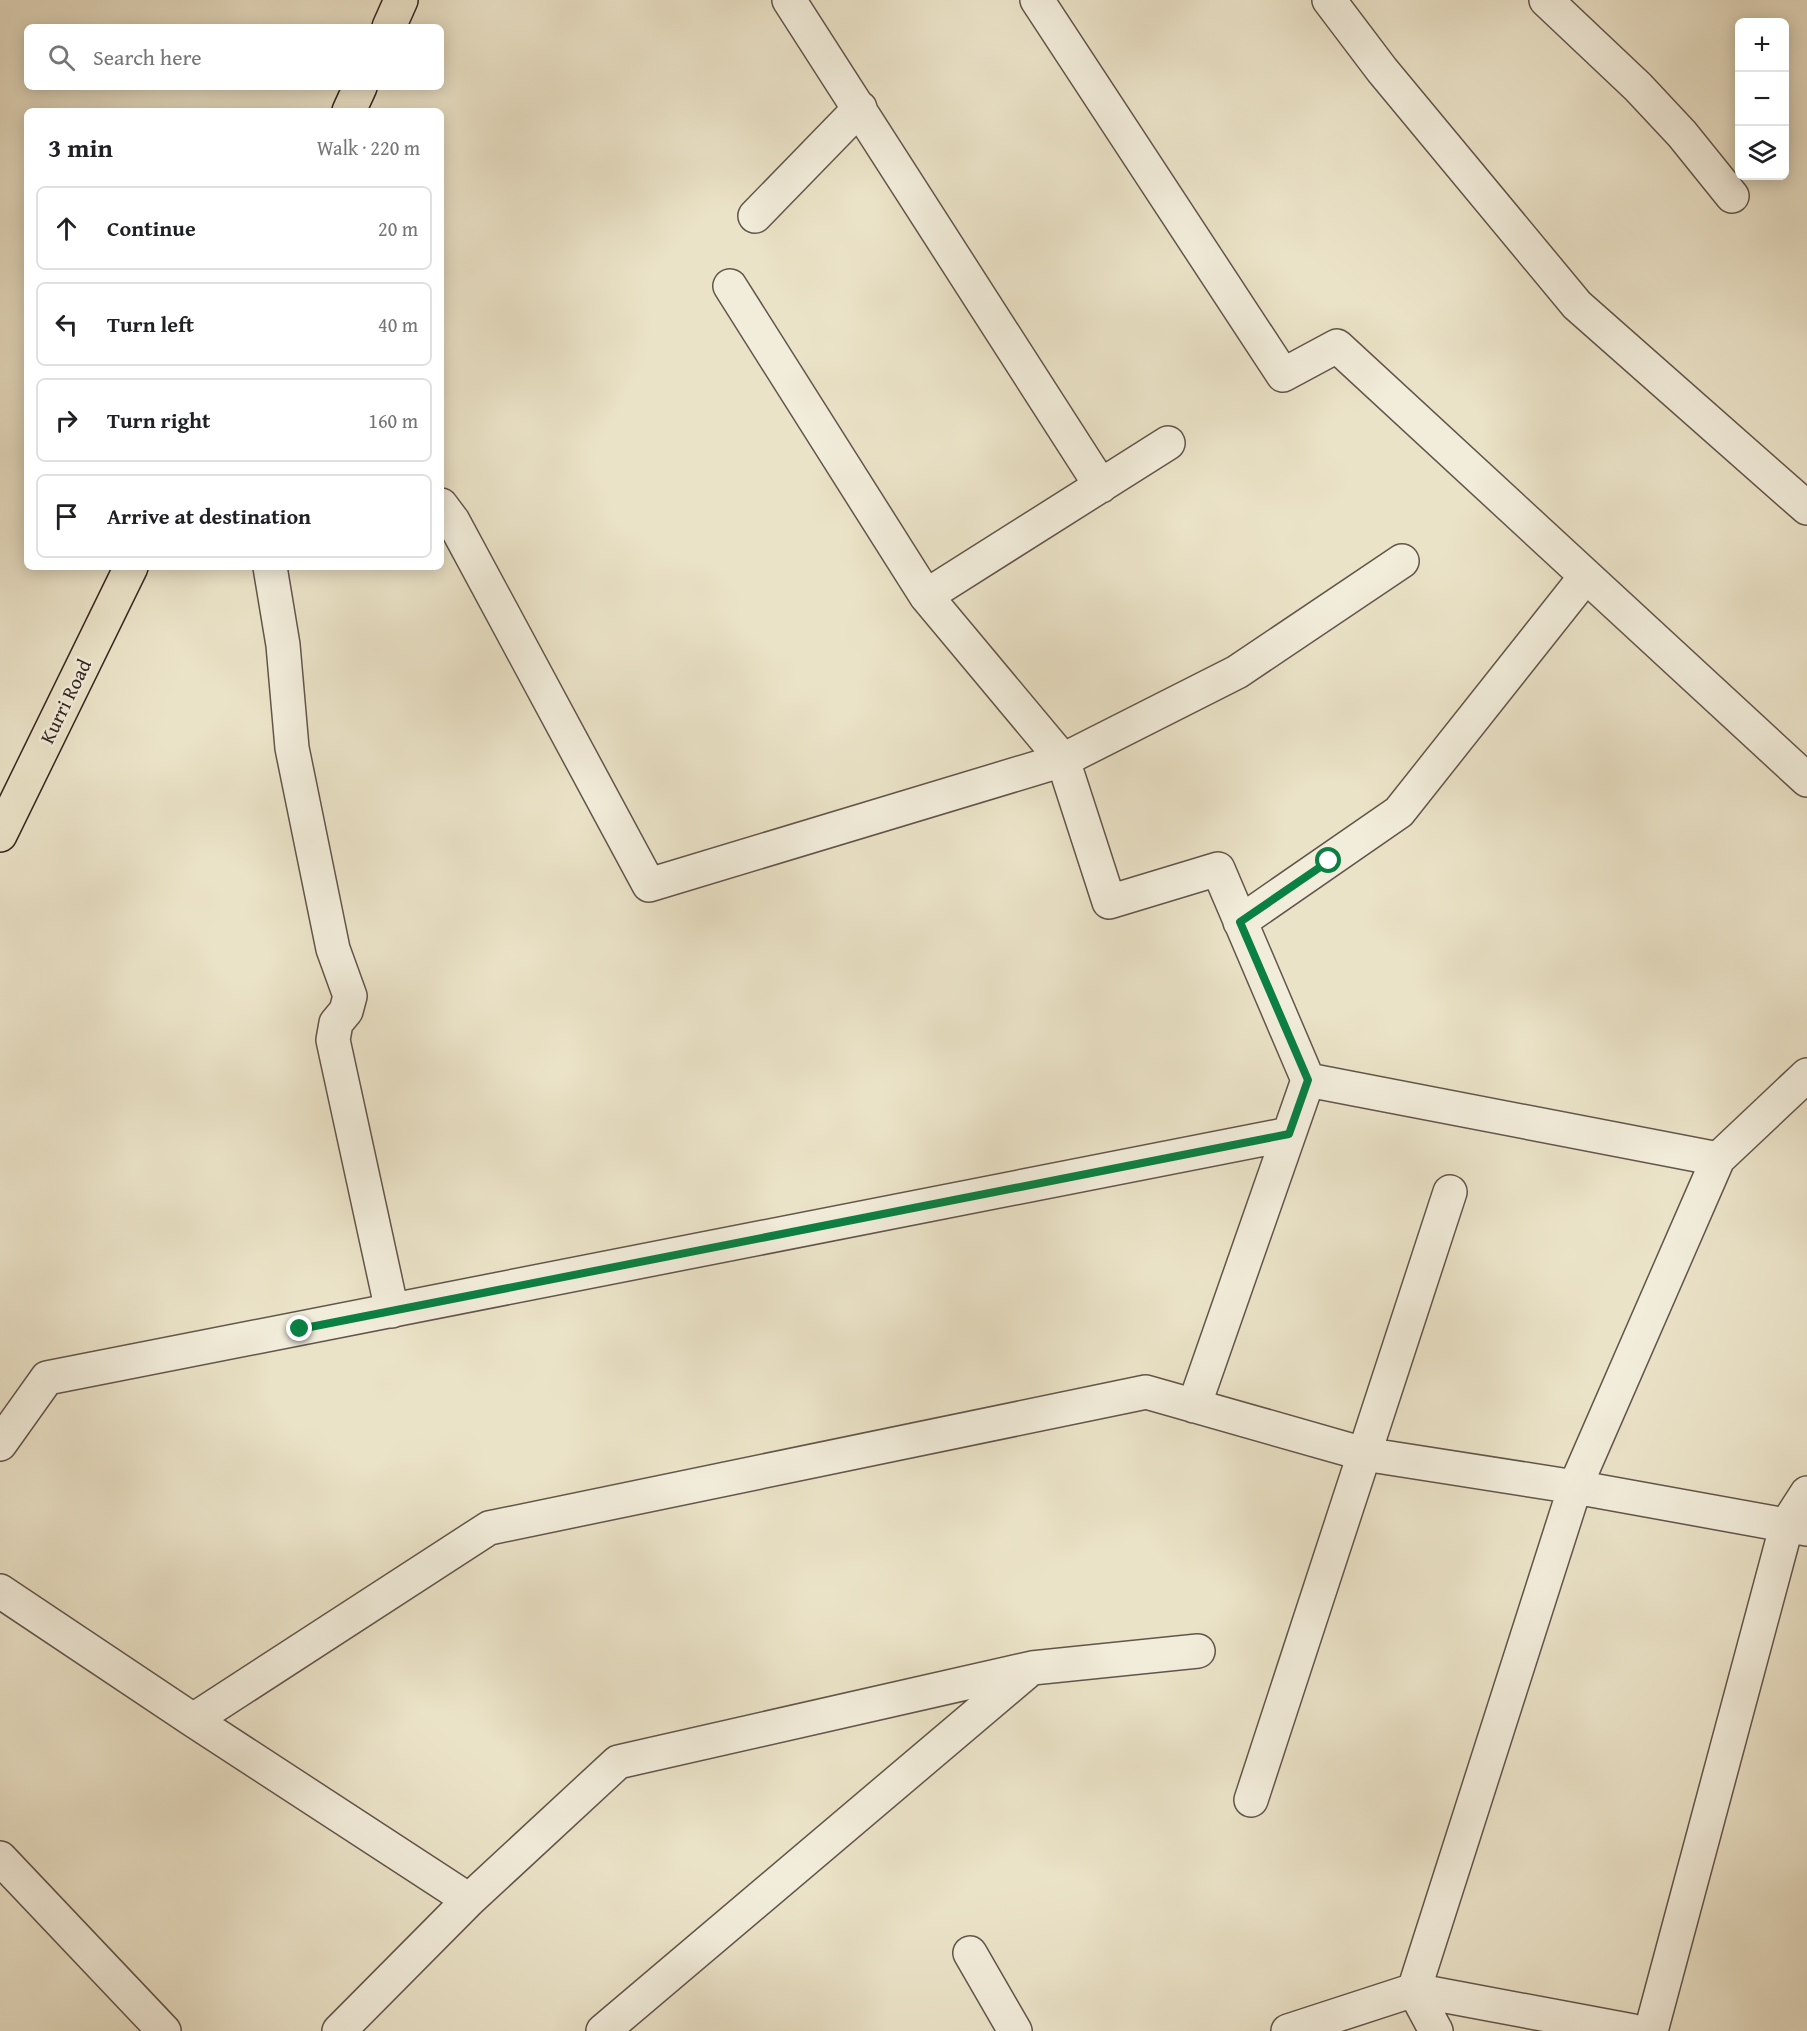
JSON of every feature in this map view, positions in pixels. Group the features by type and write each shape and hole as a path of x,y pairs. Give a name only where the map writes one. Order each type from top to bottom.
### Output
{"main road":[{"path":"390,24 401,0"},
{"path":"350,108 359,90"},
{"name":"Kurri Road","path":"0,835 129,570"}],"street":[{"path":"789,0 1101,486"},
{"path":"1037,0 1283,375 1337,346 1807,780"},
{"path":"1329,0 1382,70 1577,305 1807,508"},
{"path":"1546,0 1645,95 1682,134 1732,196"},
{"path":"754,216 860,108"},
{"path":"730,286 926,596 1063,760 1109,902 1218,869 1308,1080 1194,1406"},
{"path":"926,596 1168,443"},
{"path":"444,509 453,521 649,885 1063,760 1237,672 1402,561"},
{"path":"270,570 283,645 292,748 333,949 350,996 346,1011 336,1023 333,1040 392,1311"},
{"path":"1240,922 1399,812 1586,576"},
{"path":"1436,2031 1414,1990 1575,1487 1718,1159 1807,1076"},
{"path":"1308,1080 1718,1159"},
{"path":"0,1444 47,1378 1289,1134"},
{"path":"1251,1800 1450,1192"},
{"path":"193,1720 489,1528 1146,1392 1364,1454 1575,1487 1797,1527"},
{"path":"1651,2031 1807,1493"},
{"path":"0,1591 469,1900"},
{"path":"356,2026 469,1900 618,1762 1032,1668 1198,1651"},
{"path":"603,2031 1032,1668"},
{"path":"0,1858 164,2031"},
{"path":"970,1953 1015,2031"},
{"path":"1288,2031 1414,1990 1633,2031"}],"route":[{"path":"300,1329 1289,1134 1308,1080 1240,922 1329,861"}]}
